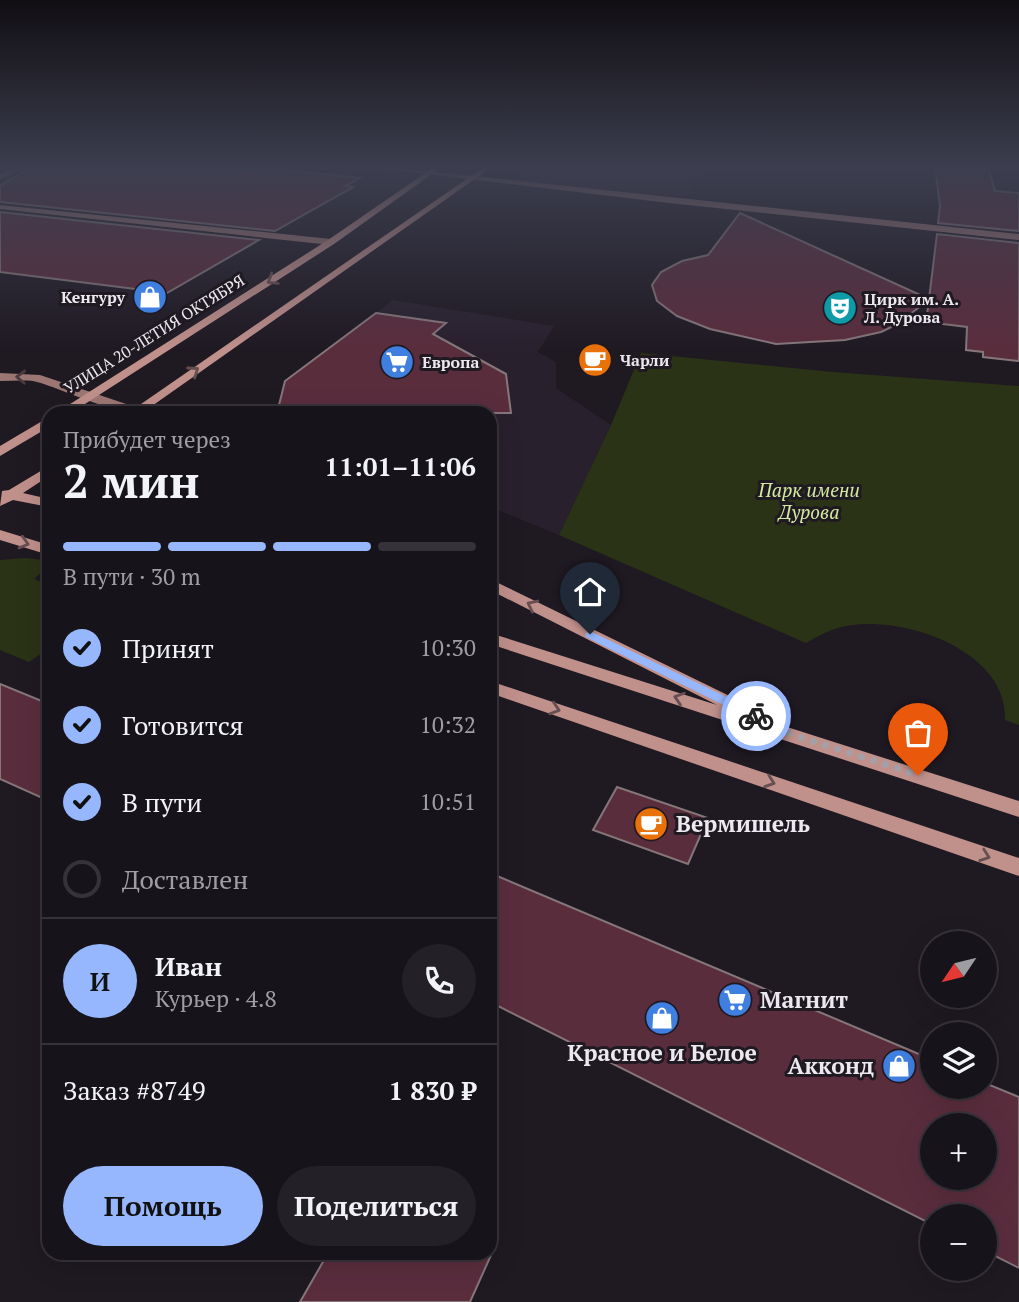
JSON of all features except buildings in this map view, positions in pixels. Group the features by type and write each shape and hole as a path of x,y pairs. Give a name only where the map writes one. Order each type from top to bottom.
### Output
{"main road":[{"name":"УЛИЦА 20-ЛЕТИЯ ОКТЯБРЯ","path":"73,406 351,228"},
{"path":"147,406 400,228"},
{"path":"0,452 42,425"},
{"path":"4,496 42,474"},
{"path":"4,496 42,502"},
{"path":"0,535 42,548"},
{"path":"497,587 791,734"},
{"path":"497,640 1019,809"},
{"path":"497,689 1019,867"}],"street":[{"path":"200,228 331,242"},
{"path":"933,228 1019,237"},
{"path":"0,377 36,378 118,406"}],"shaded area":[{"path":"393,300 554,326 538,352 556,362 556,388 611,425 559,535 497,510 497,406 279,406 285,381"}],"green space":[{"name":"Парк имени Дурова","path":"641,353 833,372 1019,386 1019,725 1005,720 1002,696 990,675 973,658 951,644 900,627 875,624 840,627 806,643 559,535 611,425"},
{"path":"0,560 42,560 42,572 34,579 42,582 42,653 29,662 0,650"}],"way so far":[{"path":"756,716 791,734 918,775"}],"place":[{"name":"Кенгуру","path":"150,297"},
{"name":"Цирк им. А. Л. Дурова","path":"840,308"},
{"name":"Чарли","path":"595,360"},
{"name":"Европа","path":"397,362"},
{"name":"Вермишель","path":"651,824"},
{"name":"Магнит","path":"735,1000"},
{"name":"Красное и Белое","path":"662,1018"},
{"name":"Акконд","path":"899,1066"}],"route":[{"path":"590,634 756,716"}]}
